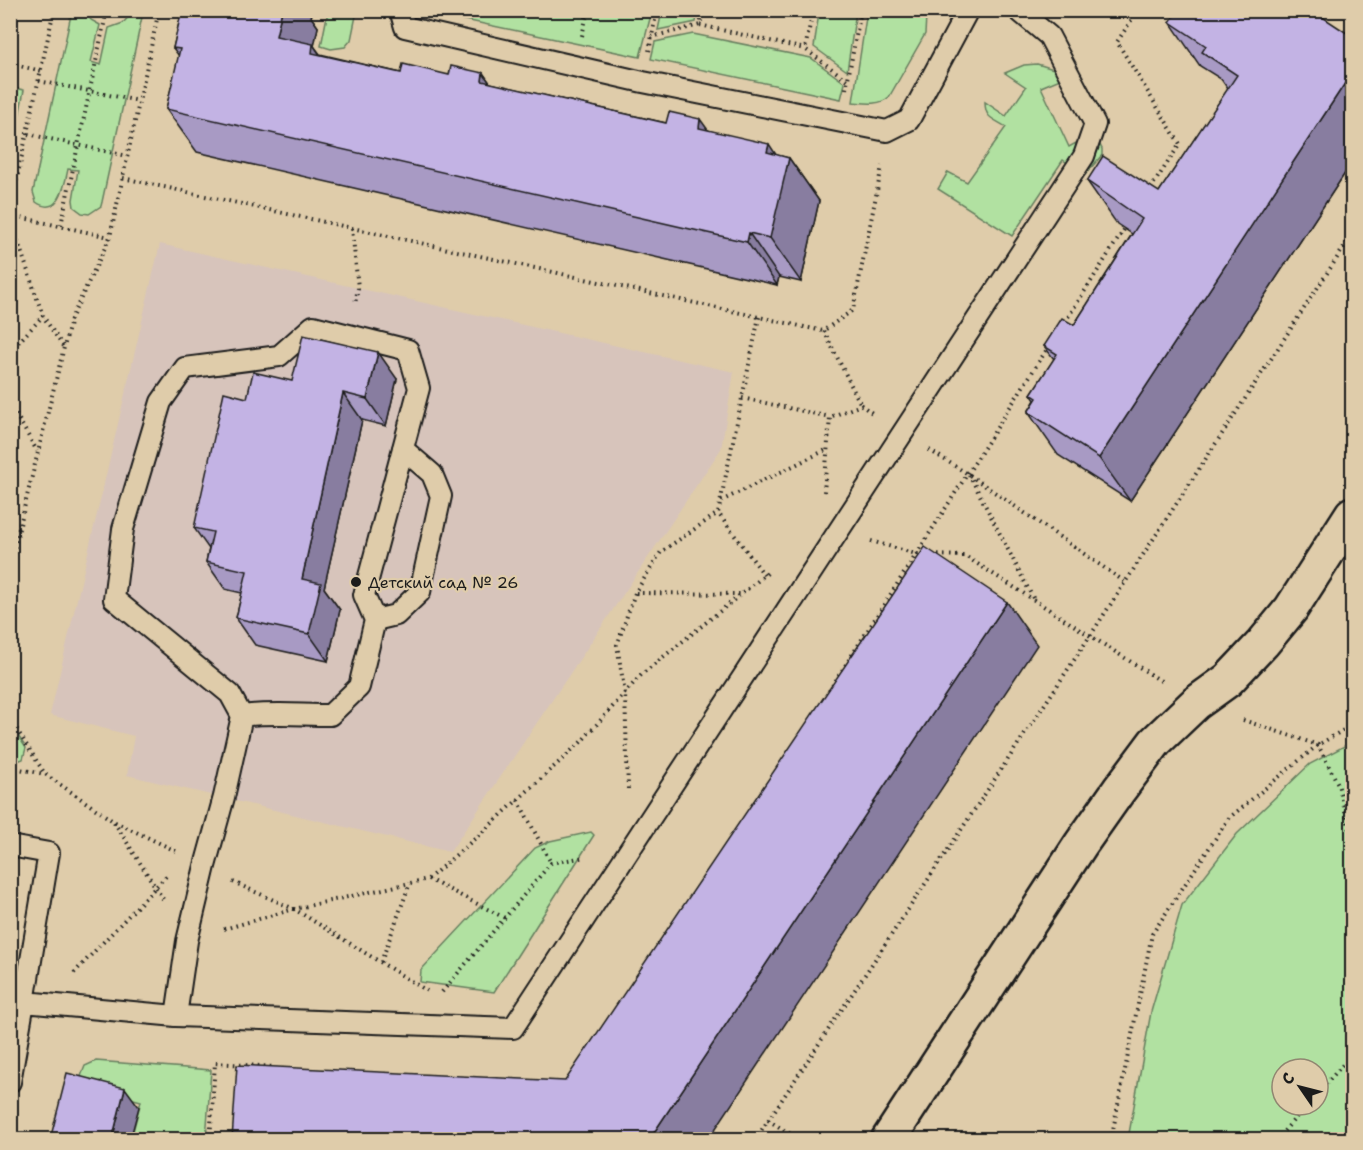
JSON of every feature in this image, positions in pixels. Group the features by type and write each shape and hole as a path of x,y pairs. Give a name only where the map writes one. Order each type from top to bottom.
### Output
{"street":[{"path":"888,1140 1081,844 1119,790 1155,742 1196,703 1228,680 1263,643 1291,609 1353,514"}],"lane":[{"path":"400,10 405,27 643,82 887,131 909,120 968,10"},
{"path":"24,1002 176,1016 513,1028 1084,156 1095,124 1049,36 1018,10"},
{"path":"176,1016 187,942 242,716 230,694 114,599 123,529 161,402 185,368 279,356 313,326 408,350 419,388 364,595 375,620 359,687 330,715 269,712 242,716"},
{"path":"375,620 396,615 420,592 441,496 432,474 403,449"},
{"path":"10,846 49,853 10,1082"}],"path":[{"path":"10,210 54,10"},
{"path":"61,225 107,10"},
{"path":"10,565 70,319 110,237 158,13 134,10"},
{"path":"643,82 657,10"},
{"path":"700,25 704,10"},
{"path":"805,49 813,10"},
{"path":"840,121 861,10"},
{"path":"1138,10 1117,42 1180,144 1148,192"},
{"path":"651,37 700,25 805,49 848,80"},
{"path":"10,64 42,71"},
{"path":"39,81 139,101"},
{"path":"28,134 127,156"},
{"path":"123,178 824,331 853,310 882,166"},
{"path":"64,348 43,316 10,216 110,237"},
{"path":"1060,328 1130,221"},
{"path":"348,334 358,288 352,228"},
{"path":"755,1140 1353,235"},
{"path":"10,358 14,347 43,316"},
{"path":"628,790 625,694 617,645 635,593 661,552 718,513 759,317"},
{"path":"824,331 861,405"},
{"path":"916,554 1054,338"},
{"path":"742,398 830,417"},
{"path":"10,404 37,452"},
{"path":"720,502 828,449"},
{"path":"968,474 1125,582"},
{"path":"968,474 1033,599"},
{"path":"718,513 765,576"},
{"path":"837,532 916,554 965,556 1090,636"},
{"path":"113,821 156,887 187,942 294,909 428,879 581,742 642,674 774,568"},
{"path":"635,593 742,594"},
{"path":"10,718 45,774"},
{"path":"1111,1140 1152,934 1229,818 1318,745 1353,725"},
{"path":"1318,745 1338,783 1353,838"},
{"path":"10,767 45,774 113,821 185,855 224,878 294,909 428,992"},
{"path":"518,800 551,863"},
{"path":"438,998 551,863 630,849"},
{"path":"44,1004 185,855"},
{"path":"428,879 505,918"},
{"path":"381,962 410,883"},
{"path":"1330,1080 1353,1054"},
{"path":"1276,1140 1296,1117"},
{"path":"768,1120 800,1140"}],"shaded area":[{"name":"Детский сад № 26","path":"160,244 734,372 721,449 450,852 127,775 134,736 50,715"}],"green space":[{"path":"72,10 86,11 91,20 100,25 91,62 101,65 109,28 123,23 130,15 142,17 101,206 89,214 82,213 74,207 78,170 68,169 60,197 50,206 36,202 33,192"},
{"path":"662,10 698,11 696,22 658,30"},
{"path":"328,11 357,11 351,40 345,47 331,49 321,46"},
{"path":"429,11 652,11 640,57"},
{"path":"856,11 847,71 814,47 819,13"},
{"path":"867,11 924,11 926,16 925,34 889,97 881,102 872,103 853,102"},
{"path":"693,34 811,58 845,83 841,99 651,59 655,42"},
{"path":"1037,64 1067,73 1065,77 1041,87 1069,147 1094,133 1102,149 1102,155 1085,175 1063,160 1012,236 938,189 948,172 967,182 1006,127 988,115 985,102 1006,116 1026,87 1005,73 1024,65"},
{"path":"10,87 24,90 11,159"},
{"path":"11,725 26,748 23,759 12,763 11,762"},
{"path":"1352,742 1352,1139 1128,1139 1151,1012 1182,905 1237,834 1310,764"},
{"path":"591,832 594,835 494,992 420,982 421,970 535,848 550,841"},
{"path":"96,1061 211,1070 206,1139 131,1139 141,1101 78,1084 85,1066"}],"building":[{"path":"182,10 282,10 276,36 313,44 312,53 401,73 403,64 449,75 451,66 483,73 482,81 666,123 669,112 700,119 699,128 769,144 767,152 789,158 770,238 749,233 747,242 166,109 180,49 173,48"},
{"path":"1178,10 1312,10 1353,37 1353,71 1099,458 1028,412 1037,398 1031,394 1057,354 1044,346 1062,318 1074,325 1142,219 1087,181 1103,156 1159,192 1237,75 1202,52 1206,46 1170,22"},
{"path":"303,335 378,352 367,399 343,393 302,579 321,583 309,634 236,618 247,571 206,562 213,532 194,528 224,392 247,398 253,372 292,381"},
{"path":"925,547 1007,602 649,1140 232,1140 237,1065 565,1081"},
{"path":"67,1073 125,1088 112,1140 50,1140"}],"place":[{"name":"Детский сад № 26","path":"356,582"}]}
